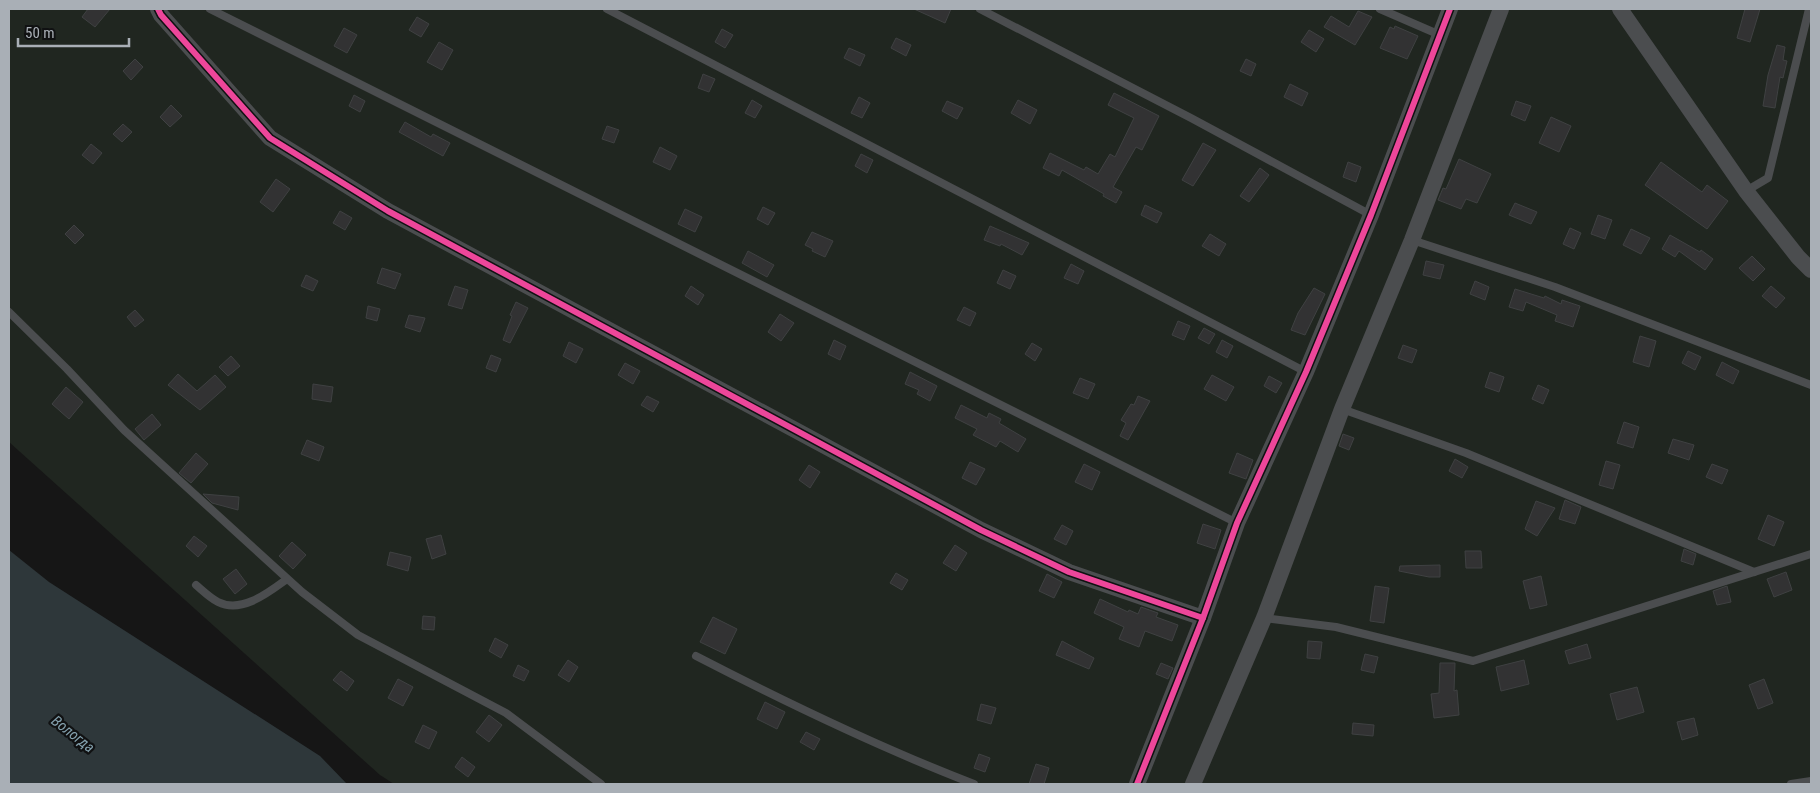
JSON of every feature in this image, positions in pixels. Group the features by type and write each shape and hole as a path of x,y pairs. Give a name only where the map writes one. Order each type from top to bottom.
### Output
{"street":[{"path":"158,9 161,16 270,138 388,211 981,530 1069,572 1204,618"},
{"path":"1137,784 1204,618 1237,523 1306,372 1371,215 1450,9"},
{"path":"1193,784 1264,618 1342,409 1412,240 1501,9"},
{"path":"1621,9 1746,191 1798,257 1811,270"}],"lane":[{"path":"210,9 1237,523"},
{"path":"607,9 1306,372"},
{"path":"980,9 1371,215"},
{"path":"1380,9 1440,35"},
{"path":"1746,191 1768,178 1809,9"},
{"path":"1412,240 1555,287 1811,385"},
{"path":"9,312 68,369 124,430 287,578 358,635 506,713 601,784"},
{"path":"1342,409 1466,454 1754,572"},
{"path":"1264,618 1336,627 1473,661 1811,554"},
{"path":"196,585 220,603 230,605 244,604 255,600 287,578"},
{"path":"696,656 790,704 901,756 974,784"},
{"path":"1791,784 1811,781"}],"shaded area":[{"path":"9,9 1811,9 1811,784 394,784 380,775 9,442"}],"water":[{"name":"Вологда","path":"9,550 49,582 320,756 347,784 9,784"}],"building":[{"path":"88,9 110,9 95,27 82,17"},
{"path":"914,9 951,9 945,23"},
{"path":"1745,9 1760,9 1750,42 1737,38"},
{"path":"1358,11 1372,17 1355,45 1324,27 1331,16 1349,27"},
{"path":"417,17 429,24 421,37 409,30"},
{"path":"1395,26 1418,36 1407,59 1380,48 1390,27 1394,29"},
{"path":"344,28 357,35 347,53 334,46"},
{"path":"722,29 733,35 725,48 715,42"},
{"path":"1309,30 1324,39 1316,52 1301,42"},
{"path":"896,38 911,45 906,56 891,48"},
{"path":"439,42 453,50 442,70 427,62"},
{"path":"1777,45 1785,47 1783,60 1787,61 1783,78 1780,77 1775,108 1763,106 1768,75"},
{"path":"849,48 865,55 860,66 844,58"},
{"path":"135,59 143,67 131,80 123,71"},
{"path":"1246,59 1256,64 1251,76 1240,71"},
{"path":"703,74 715,79 709,92 698,88"},
{"path":"1290,84 1308,93 1302,106 1284,97"},
{"path":"1114,93 1159,116 1142,150 1136,147 1113,187 1122,192 1116,203 1062,170 1059,176 1043,168 1050,153 1084,170 1086,167 1098,174 1110,154 1115,157 1134,118 1108,105"},
{"path":"354,95 365,101 360,112 349,106"},
{"path":"859,97 870,103 862,118 851,113"},
{"path":"752,100 762,106 755,118 745,113"},
{"path":"1018,100 1037,110 1030,124 1011,113"},
{"path":"947,101 963,108 957,119 942,111"},
{"path":"1516,101 1531,106 1525,121 1511,115"},
{"path":"171,105 182,116 170,127 160,117"},
{"path":"1551,117 1571,126 1559,152 1539,143"},
{"path":"405,122 431,137 433,134 450,143 443,156 399,132"},
{"path":"123,124 132,132 122,142 113,134"},
{"path":"607,126 619,130 614,143 602,139"},
{"path":"1203,143 1216,150 1193,186 1182,180"},
{"path":"91,144 102,153 93,164 82,155"},
{"path":"660,147 677,156 670,170 653,162"},
{"path":"861,154 873,160 867,173 855,166"},
{"path":"1459,159 1491,174 1477,203 1466,199 1461,209 1438,200 1443,188 1446,189"},
{"path":"1348,162 1361,167 1356,182 1343,177"},
{"path":"1661,162 1702,192 1707,185 1728,201 1707,229 1645,185"},
{"path":"1260,168 1269,175 1249,202 1240,196"},
{"path":"276,179 290,189 273,212 260,202"},
{"path":"1515,203 1537,212 1531,224 1509,215"},
{"path":"1145,205 1162,213 1157,223 1141,215"},
{"path":"763,207 775,213 768,225 757,219"},
{"path":"685,209 702,217 695,232 678,224"},
{"path":"340,211 352,218 345,230 333,223"},
{"path":"1598,215 1612,220 1605,239 1591,234"},
{"path":"74,225 84,235 75,244 65,234"},
{"path":"990,226 1029,243 1022,255 1001,244 1000,246 984,240"},
{"path":"1570,228 1581,233 1574,249 1563,244"},
{"path":"1631,229 1650,238 1641,254 1623,245"},
{"path":"812,232 833,241 825,257 812,251 813,249 805,245"},
{"path":"1210,234 1226,244 1219,256 1202,246"},
{"path":"1670,235 1700,252 1701,250 1713,259 1705,270 1679,251 1675,257 1662,249"},
{"path":"748,251 774,265 767,277 742,263"},
{"path":"1752,256 1765,269 1753,281 1739,268"},
{"path":"1426,261 1444,265 1440,279 1423,275"},
{"path":"1071,264 1084,271 1078,284 1064,278"},
{"path":"382,268 401,274 395,289 377,283"},
{"path":"1003,270 1016,276 1010,289 997,283"},
{"path":"306,275 318,281 313,291 301,286"},
{"path":"1475,281 1489,287 1485,300 1470,294"},
{"path":"455,286 468,290 462,309 448,305"},
{"path":"691,286 704,295 698,305 685,296"},
{"path":"1771,286 1785,298 1776,308 1762,296"},
{"path":"1314,288 1325,294 1305,335 1291,330 1298,313"},
{"path":"1515,289 1544,298 1545,296 1561,304 1562,300 1580,306 1573,327 1555,321 1557,315 1526,302 1523,311 1509,307"},
{"path":"516,302 528,308 510,343 503,340"},
{"path":"368,306 380,309 377,321 366,318"},
{"path":"964,307 976,313 970,326 957,320"},
{"path":"135,310 144,320 135,327 127,317"},
{"path":"780,314 794,323 781,341 768,332"},
{"path":"409,315 425,318 420,332 405,327"},
{"path":"1178,321 1190,326 1184,340 1172,335"},
{"path":"1204,328 1215,334 1209,344 1198,338"},
{"path":"1640,336 1656,341 1649,367 1633,362"},
{"path":"834,340 846,346 840,360 828,354"},
{"path":"1222,340 1233,346 1227,358 1216,352"},
{"path":"569,342 583,349 576,363 563,356"},
{"path":"1032,343 1042,349 1035,361 1025,354"},
{"path":"1403,345 1417,350 1412,363 1398,358"},
{"path":"1688,351 1701,357 1695,370 1682,363"},
{"path":"491,355 501,359 496,372 486,368"},
{"path":"231,356 240,366 228,376 219,367"},
{"path":"1722,362 1739,371 1733,384 1716,375"},
{"path":"625,363 640,371 633,384 618,375"},
{"path":"910,372 937,386 930,401 917,394 919,390 905,384"},
{"path":"1490,372 1504,377 1499,392 1485,387"},
{"path":"178,374 197,391 215,375 226,387 200,410 168,385"},
{"path":"1212,375 1234,387 1226,401 1204,389"},
{"path":"1269,376 1282,383 1276,393 1264,386"},
{"path":"1080,378 1095,384 1088,399 1073,393"},
{"path":"313,384 333,387 331,402 312,399"},
{"path":"1538,385 1549,390 1543,404 1532,399"},
{"path":"66,387 83,402 69,419 52,404"},
{"path":"647,396 659,402 653,412 641,405"},
{"path":"1138,396 1150,401 1128,440 1120,436 1126,423 1121,420 1131,404 1134,405"},
{"path":"961,405 987,418 989,413 1001,419 999,423 1026,439 1018,452 1000,441 996,447 973,435 977,429 955,418"},
{"path":"152,414 161,425 144,440 135,429"},
{"path":"1624,422 1639,427 1633,448 1617,443"},
{"path":"1343,434 1354,438 1349,450 1339,446"},
{"path":"1673,439 1694,445 1689,460 1668,453"},
{"path":"307,440 324,447 319,461 301,454"},
{"path":"196,453 208,464 191,483 179,473"},
{"path":"1237,453 1253,460 1246,479 1229,473"},
{"path":"1455,459 1468,467 1462,478 1449,471"},
{"path":"1606,461 1620,465 1613,489 1599,485"},
{"path":"970,462 985,469 976,485 962,478"},
{"path":"1084,464 1100,472 1092,490 1075,482"},
{"path":"1712,464 1728,470 1722,484 1706,477"},
{"path":"809,465 820,472 810,488 799,480"},
{"path":"203,494 239,497 238,510 212,503"},
{"path":"1565,500 1581,507 1575,524 1559,519"},
{"path":"1536,501 1555,508 1537,536 1525,529"},
{"path":"1768,515 1784,522 1774,546 1758,539"},
{"path":"1203,524 1221,530 1215,549 1197,543"},
{"path":"1062,525 1073,531 1066,545 1054,539"},
{"path":"441,535 446,554 432,559 426,539"},
{"path":"194,536 207,546 198,557 186,546"},
{"path":"292,542 306,555 293,569 279,556"},
{"path":"955,545 967,553 956,571 943,563"},
{"path":"1684,549 1696,554 1693,565 1681,561"},
{"path":"1465,551 1481,551 1482,568 1466,568"},
{"path":"390,552 411,557 408,571 387,565"},
{"path":"1440,565 1440,577 1429,577 1399,571 1400,566"},
{"path":"236,569 247,584 235,594 223,579"},
{"path":"1786,572 1792,590 1774,597 1767,579"},
{"path":"896,573 908,580 902,590 890,583"},
{"path":"1047,574 1062,582 1054,598 1039,591"},
{"path":"1541,576 1547,605 1530,609 1523,581"},
{"path":"1375,586 1389,588 1384,623 1370,621"},
{"path":"1727,586 1731,602 1717,605 1713,591"},
{"path":"1100,599 1128,612 1129,610 1138,614 1141,607 1158,613 1156,617 1178,625 1172,641 1145,631 1139,647 1119,639 1124,627 1094,613"},
{"path":"423,616 435,617 434,630 422,629"},
{"path":"713,617 737,629 725,654 700,642"},
{"path":"495,638 508,645 501,658 489,651"},
{"path":"1062,641 1094,658 1089,669 1056,655"},
{"path":"1308,641 1322,642 1320,659 1307,658"},
{"path":"1587,644 1591,658 1569,664 1565,651"},
{"path":"1365,654 1378,657 1374,673 1361,670"},
{"path":"568,660 578,667 569,682 558,675"},
{"path":"1524,660 1529,684 1501,691 1496,667"},
{"path":"1161,663 1173,668 1168,679 1156,674"},
{"path":"1440,663 1455,663 1454,691 1457,690 1459,715 1434,718 1431,694 1439,693"},
{"path":"518,665 529,671 524,681 513,676"},
{"path":"341,671 354,681 347,691 333,680"},
{"path":"398,679 413,687 403,706 388,698"},
{"path":"1764,679 1773,703 1758,709 1749,685"},
{"path":"1637,687 1644,712 1617,720 1610,694"},
{"path":"765,702 785,712 777,729 757,719"},
{"path":"981,704 996,708 991,724 977,720"},
{"path":"489,715 502,725 489,742 476,732"},
{"path":"1694,718 1698,735 1682,740 1677,722"},
{"path":"1353,723 1374,725 1373,736 1352,734"},
{"path":"423,725 437,732 429,749 415,742"},
{"path":"806,732 820,739 814,750 800,742"},
{"path":"979,754 990,758 985,772 974,768"},
{"path":"462,757 475,767 468,777 455,767"},
{"path":"1036,764 1049,768 1044,784 1029,784"}],"cycle path":[{"path":"158,9 161,15 270,138 388,211 981,530 1069,572 1203,618"},
{"path":"1137,784 1203,618 1237,523 1306,372 1371,215 1450,9"}]}
